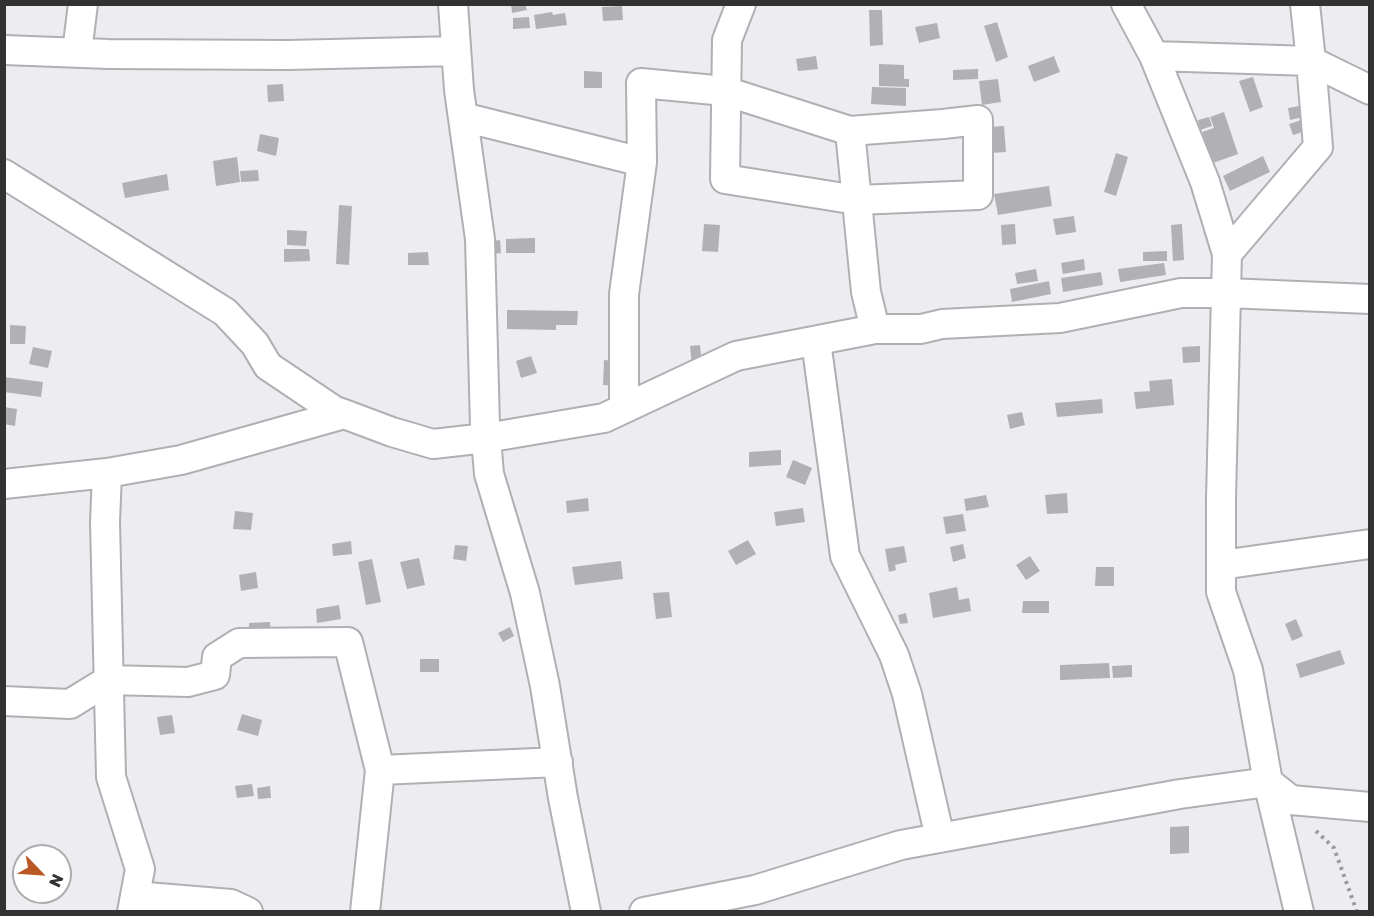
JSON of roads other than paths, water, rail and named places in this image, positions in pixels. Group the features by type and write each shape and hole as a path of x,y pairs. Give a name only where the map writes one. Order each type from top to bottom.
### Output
{"street":[{"path":"77,52 83,4"},
{"path":"453,4 459,90 480,239 489,474 525,593 586,912"},
{"path":"624,408 624,294 642,162 641,83 725,91 850,131 978,120 978,195 857,200 725,179 725,91 727,40 741,4"},
{"path":"1126,4 1154,56 1205,182 1227,254 1221,592 1248,670 1268,782 1299,912"},
{"path":"1227,254 1318,147 1305,4"},
{"path":"4,50 109,54 288,55 456,51"},
{"path":"1154,56 1311,61 1370,90"},
{"path":"463,117 642,162"},
{"path":"850,131 866,292 875,329"},
{"path":"4,174 225,312 255,344 268,366 335,411 433,444 486,438 604,418 736,356 875,329 1060,318 1181,293 1370,299"},
{"path":"816,341 845,555 894,655 907,694 940,838"},
{"path":"4,484 107,473 181,460 344,414"},
{"path":"107,473 105,522 111,777 140,869 133,904 231,904 248,912"},
{"path":"1221,565 1370,544"},
{"path":"4,700 70,704 109,680 188,682 214,675 217,657 239,642 348,642 380,770 365,912"},
{"path":"380,770 558,762"},
{"path":"644,912 755,890 901,845 1180,794 1268,782 1292,800 1370,807"}]}
